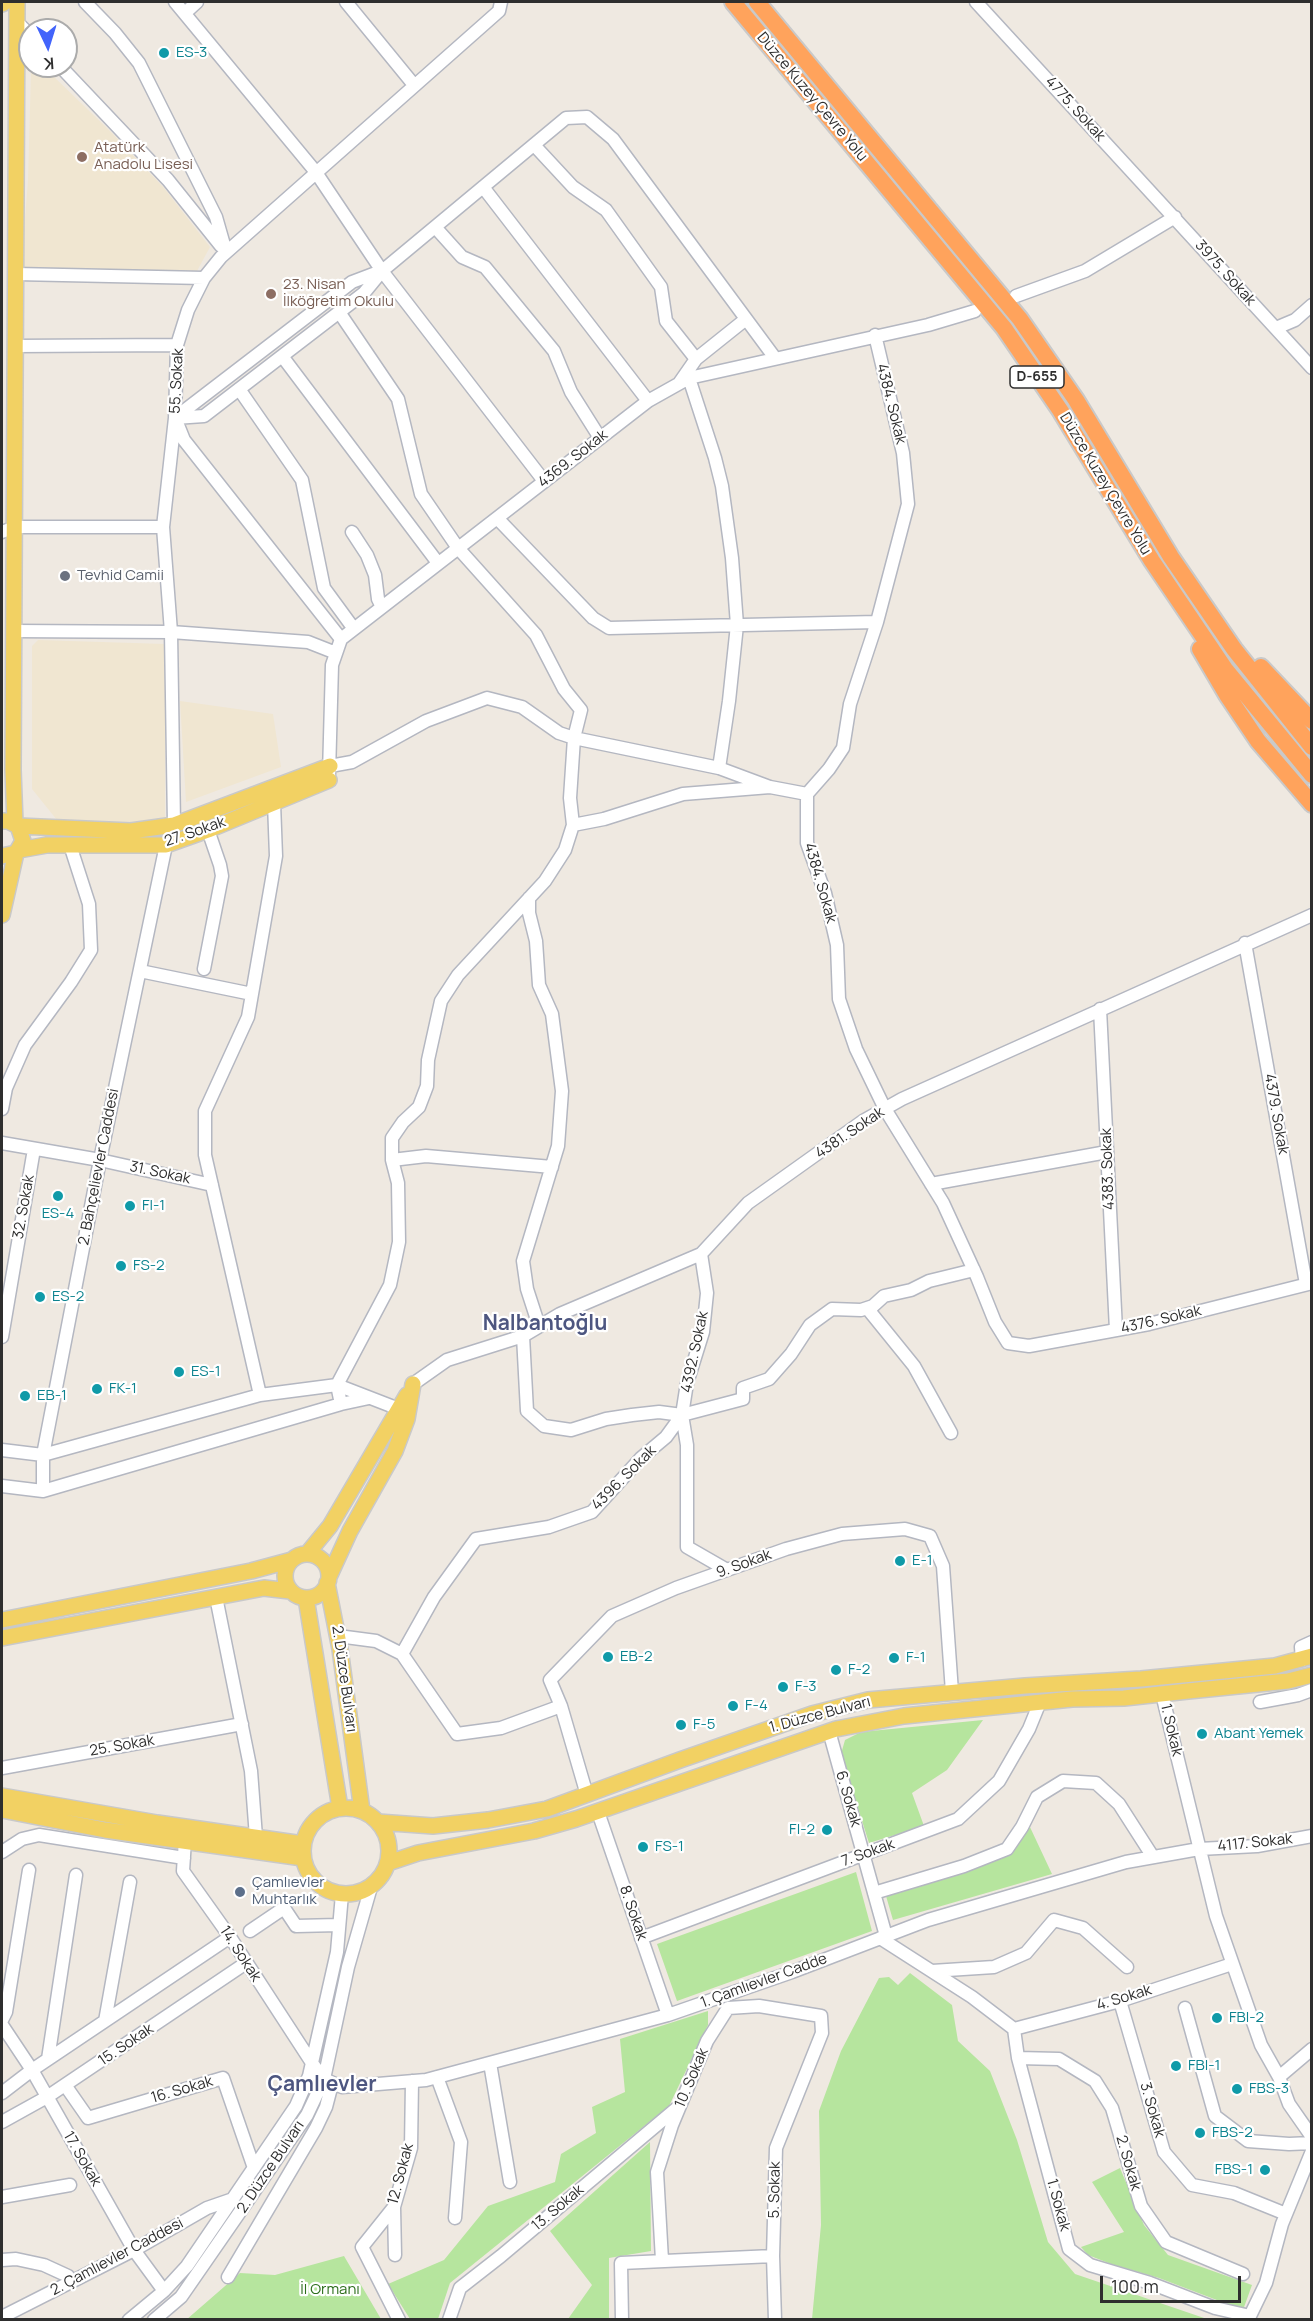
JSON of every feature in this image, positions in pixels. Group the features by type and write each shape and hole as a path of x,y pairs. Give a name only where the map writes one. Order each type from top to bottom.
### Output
{"highway":[{"name":"Düzce Kuzey Çevre Yolu","path":"734,2 1004,328 1060,410 1152,561 1225,669 1311,775"},
{"name":"Düzce Kuzey Çevre Yolu","path":"757,2 1020,319 1076,400 1171,557 1234,649 1311,747"},
{"path":"1171,557 1252,659 1311,721"},
{"path":"1152,561 1227,695 1258,741 1311,804"}],"main road":[{"path":"2,915 12,853 23,841 12,823 14,631 8,530 16,346 17,22 7,3"},
{"path":"12,823 130,831 174,825 329,773"},
{"name":"27. Sokak","path":"12,853 47,845 166,845 274,803 329,773"},
{"path":"2,1638 264,1588 290,1591 306,1598 319,1594 328,1580 350,1531 394,1452 413,1384"},
{"path":"2,1620 251,1572 307,1554 330,1526 403,1414"},
{"path":"307,1554 320,1558 325,1563 328,1580"},
{"path":"290,1591 285,1572 291,1560"},
{"name":"2. Düzce Bulvarı","path":"328,1580 362,1811"},
{"name":"2. Düzce Bulvarı","path":"306,1598 340,1808"},
{"name":"1. Düzce Bulvarı","path":"378,1822 433,1826 488,1820 547,1809 812,1714 868,1700 1141,1679 1275,1666 1307,1658"},
{"name":"1. Düzce Bulvarı","path":"388,1863 418,1853 534,1831 598,1812 829,1731 904,1716 1040,1702 1162,1694 1288,1681 1311,1675"},
{"path":"2,1796 156,1823 256,1837 303,1851"},
{"path":"340,1808 354,1808 362,1811 378,1822 388,1841 388,1863 381,1876 370,1887 357,1893 342,1894 328,1891 316,1883 308,1872 303,1851 307,1831 327,1812 340,1808"},
{"path":"2,1810 105,1830 303,1851"}],"street":[{"path":"85,2 115,33 138,63 216,217 226,252"},
{"path":"175,2 315,171 382,271 544,481"},
{"path":"185,13 197,2"},
{"path":"346,2 414,85"},
{"name":"55. Sokak","path":"174,825 171,632 163,527 175,418 177,345 188,310 204,278 226,252 315,171 499,11 501,2"},
{"name":"4775. Sokak","path":"976,2 1175,217"},
{"path":"71,78 168,180 226,252"},
{"path":"175,418 204,416 364,293 382,271 566,118 587,117 613,139 775,358"},
{"path":"534,145 573,187 606,210 661,287 666,321 696,358"},
{"path":"483,187 648,401"},
{"path":"1016,296 1085,271 1175,217"},
{"name":"3975. Sokak","path":"1175,217 1311,368"},
{"path":"435,227 462,257 485,267 554,351 571,392 600,438"},
{"path":"175,418 352,282 382,271"},
{"path":"16,274 204,278"},
{"path":"1276,328 1295,320 1311,306"},
{"name":"4369. Sokak","path":"341,639 648,401 684,381 875,335 928,325 975,311"},
{"path":"339,312 398,399 421,494 458,548 536,634 564,689 581,710 574,738 570,798 573,825 565,850 544,881 458,975 441,1001 428,1060 427,1086 419,1107 403,1122 392,1138 392,1160 398,1183 399,1242 390,1285 337,1385 341,1404"},
{"path":"719,768 737,626 732,558 722,486 715,458 684,381 696,358 746,319"},
{"name":"4384. Sokak","path":"875,335 903,453 908,504 877,622 850,704 843,748 829,769 807,794 807,843 825,893 837,945 839,999 856,1049 885,1109 943,1203 995,1322 1008,1342"},
{"path":"16,346 177,345"},
{"path":"282,356 438,563"},
{"path":"239,389 302,480 324,588 354,629"},
{"path":"175,418 184,440 341,639 332,664 329,773 426,722 488,698 522,707 559,733 574,738 719,768 770,787 807,794"},
{"path":"497,518 593,618 609,628 877,622"},
{"path":"8,530 163,527"},
{"path":"352,532 367,555 375,575 378,599 382,607"},
{"path":"14,631 171,632 308,642 336,653"},
{"path":"573,825 604,819 683,794 770,787"},
{"path":"260,1395 205,1155 205,1111 248,1017 276,856 274,803"},
{"path":"204,969 222,876 208,830"},
{"path":"2,1109 6,1088 25,1045 71,982 91,950 89,904 70,845"},
{"name":"2. Bahçelievler Caddesi","path":"43,1491 43,1455 100,1160 166,845"},
{"path":"529,898 529,913 536,941 539,985 552,1014 562,1091 558,1146 523,1261 527,1289 539,1326"},
{"name":"4381. Sokak","path":"413,1384 447,1360 523,1336 560,1314 701,1254 748,1203 863,1122 902,1099 1311,915"},
{"name":"4379. Sokak","path":"1245,943 1309,1284"},
{"path":"140,971 252,994"},
{"name":"4383. Sokak","path":"1100,1009 1116,1330"},
{"name":"31. Sokak","path":"2,1143 100,1160 212,1185"},
{"name":"32. Sokak","path":"2,1337 34,1149"},
{"path":"931,1184 1107,1152"},
{"path":"392,1160 426,1156 552,1167"},
{"name":"4392. Sokak","path":"682,1414 687,1383 703,1332 707,1293 701,1254"},
{"path":"523,1336 527,1411 544,1426 571,1430 606,1419 632,1415 659,1412 682,1414 743,1399 743,1388 769,1379 791,1354 810,1325 832,1309 861,1310 873,1306 884,1296 911,1290 929,1281 974,1270"},
{"name":"4376. Sokak","path":"1008,1342 1029,1346 1149,1324 1309,1284"},
{"path":"867,1308 914,1366 951,1433"},
{"path":"2,1450 43,1455 260,1395 337,1385 403,1414"},
{"path":"2,1486 43,1491 341,1404 371,1398"},
{"path":"682,1414 687,1445 687,1547 727,1570"},
{"name":"4396. Sokak","path":"402,1654 434,1597 476,1539 549,1527 592,1512 641,1458 666,1437 682,1414"},
{"name":"9. Sokak","path":"587,1795 561,1706 550,1680 612,1616 676,1588 786,1549 842,1534 905,1529 930,1536 943,1566 952,1692"},
{"path":"216,1597 251,1771 256,1837"},
{"path":"338,1636 376,1641 402,1654 457,1734 501,1728 561,1706"},
{"path":"1307,1658 1301,1647 1311,1642"},
{"path":"1260,1702 1298,1695 1311,1690"},
{"name":"1. Sokak","path":"1162,1694 1216,1916 1261,2045 1280,2077 1290,2104 1311,2136"},
{"name":"7. Sokak","path":"641,1938 957,1820 999,1781 1029,1729 1040,1702"},
{"name":"25. Sokak","path":"2,1767 242,1724"},
{"name":"6. Sokak","path":"829,1731 874,1893 883,1937"},
{"path":"874,1893 964,1866 1007,1849 1022,1827 1037,1797 1063,1781 1096,1783 1119,1804 1153,1857"},
{"name":"8. Sokak","path":"598,1812 668,2015"},
{"path":"2,1852 22,1839 39,1835 184,1858"},
{"name":"4117. Sokak","path":"1199,1849 1257,1846 1311,1836"},
{"name":"14. Sokak","path":"185,1840 183,1871 230,1937 312,2063 328,2082"},
{"name":"1. Çamlıevler Cadde","path":"328,2082 342,2087 412,2081 490,2063 668,2015 928,1920 1126,1862 1199,1849"},
{"path":"2,2020 6,2012 29,1870"},
{"path":"48,2059 76,1875"},
{"path":"105,2021 130,1882"},
{"name":"2. Düzce Bulvarı","path":"154,2319 181,2297 328,2082 348,1967 370,1887"},
{"name":"2. Düzce Bulvarı","path":"129,2319 164,2291 187,2266 296,2106 309,2076 337,1952 342,1894"},
{"path":"249,1930 284,1908 296,1926 339,1925"},
{"path":"932,1971 994,1967 1026,1953 1054,1920 1083,1928 1127,1966"},
{"name":"15. Sokak","path":"2,2093 48,2059 230,1937"},
{"path":"883,1937 972,1996 1014,2029"},
{"name":"15. Sokak","path":"2,2122 48,2097 246,1963"},
{"name":"4. Sokak","path":"1014,2029 1120,2001 1233,1964"},
{"path":"725,1995 728,2008"},
{"name":"3. Sokak","path":"1120,2001 1164,2152 1192,2185 1234,2193 1286,2214"},
{"name":"5. Sokak","path":"728,2008 759,2006 821,2016 822,2032 776,2148 775,2319"},
{"name":"10. Sokak","path":"662,2260 657,2172 680,2105 707,2041 728,2008"},
{"path":"1185,2008 1215,2116 1248,2141 1311,2143"},
{"name":"17. Sokak","path":"2,2025 48,2097 134,2250 164,2291"},
{"name":"1. Sokak","path":"1014,2029 1018,2058 1070,2249 1090,2265 1150,2283 1215,2308 1250,2316 1266,2283 1286,2214 1311,2151"},
{"path":"1280,2077 1311,2049"},
{"name":"2. Sokak","path":"1018,2058 1059,2060 1095,2081 1112,2108 1141,2206 1166,2242 1243,2274"},
{"path":"490,2063 510,2182"},
{"path":"437,2077 461,2142 455,2218"},
{"name":"16. Sokak","path":"65,2085 88,2118 223,2078 254,2168"},
{"name":"12. Sokak","path":"399,2319 362,2247 394,2206 411,2148 412,2081"},
{"path":"228,2277 316,2128 326,2107 328,2082"},
{"name":"13. Sokak","path":"449,2319 460,2288 680,2105"},
{"path":"2,2197 70,2185"},
{"name":"2. Çamlıevler Caddesi","path":"2,2317 134,2250 207,2208 232,2199"},
{"path":"394,2206 395,2255"},
{"path":"622,2319 621,2263 774,2256"},
{"path":"2,2260 15,2259 38,2263 68,2276 72,2282"}],"shaded area":[{"name":"Atatürk Anadolu Lisesi","path":"31,78 55,78 164,188 210,247 197,271 21,268 28,181"},
{"path":"38,640 165,644 165,820 61,825 32,789 32,646"},
{"path":"180,701 273,714 281,767 186,802"}],"green space":[{"path":"983,1720 947,1770 912,1793 924,1826 869,1843 841,1754 845,1740 861,1732"},
{"path":"1029,1825 1052,1874 893,1920 886,1896 1011,1854"},
{"path":"856,1872 872,1931 677,2001 657,1944"},
{"path":"910,1973 952,2005 958,2041 990,2071 1017,2140 1048,2242 1075,2274 1207,2319 812,2319 821,2225 819,2111 841,2051 879,1978 889,1977 898,1985"},
{"path":"708,2011 708,2025 669,2106 450,2283 438,2319 410,2319 388,2284 444,2260 488,2206 555,2182 561,2154 596,2133 592,2107 625,2092 620,2039"},
{"path":"650,2142 651,2251 609,2258 609,2319 568,2319 592,2285 550,2231"},
{"path":"1120,2168 1144,2225 1168,2255 1252,2285 1243,2310 1159,2278 1111,2264 1088,2255 1081,2247 1124,2232 1092,2182"},
{"name":"İl Ormanı","path":"344,2256 381,2319 186,2320 240,2273 275,2275"}],"place":[{"name":"ES-3","path":"164,53"},
{"name":"Atatürk Anadolu Lisesi","path":"82,157"},
{"name":"23. Nisan İlköğretim Okulu","path":"271,294"},
{"name":"Tevhid Camii","path":"65,576"},
{"name":"ES-4","path":"58,1196"},
{"name":"FI-1","path":"130,1206"},
{"name":"FS-2","path":"121,1266"},
{"name":"ES-2","path":"40,1297"},
{"name":"ES-1","path":"179,1372"},
{"name":"FK-1","path":"97,1389"},
{"name":"EB-1","path":"25,1396"},
{"name":"E-1","path":"900,1561"},
{"name":"EB-2","path":"608,1657"},
{"name":"F-1","path":"894,1658"},
{"name":"F-2","path":"836,1670"},
{"name":"F-3","path":"783,1687"},
{"name":"F-4","path":"733,1706"},
{"name":"F-5","path":"681,1725"},
{"name":"Abant Yemek","path":"1202,1734"},
{"name":"FI-2","path":"827,1830"},
{"name":"FS-1","path":"643,1847"},
{"name":"Çamlıevler Muhtarlık","path":"240,1892"},
{"name":"FBI-2","path":"1217,2018"},
{"name":"FBI-1","path":"1176,2066"},
{"name":"FBS-3","path":"1237,2089"},
{"name":"FBS-2","path":"1200,2133"},
{"name":"FBS-1","path":"1265,2170"}],"district":[{"name":"Nalbantoğlu","path":"545,1324"},
{"name":"Çamlıevler","path":"322,2085"}]}
